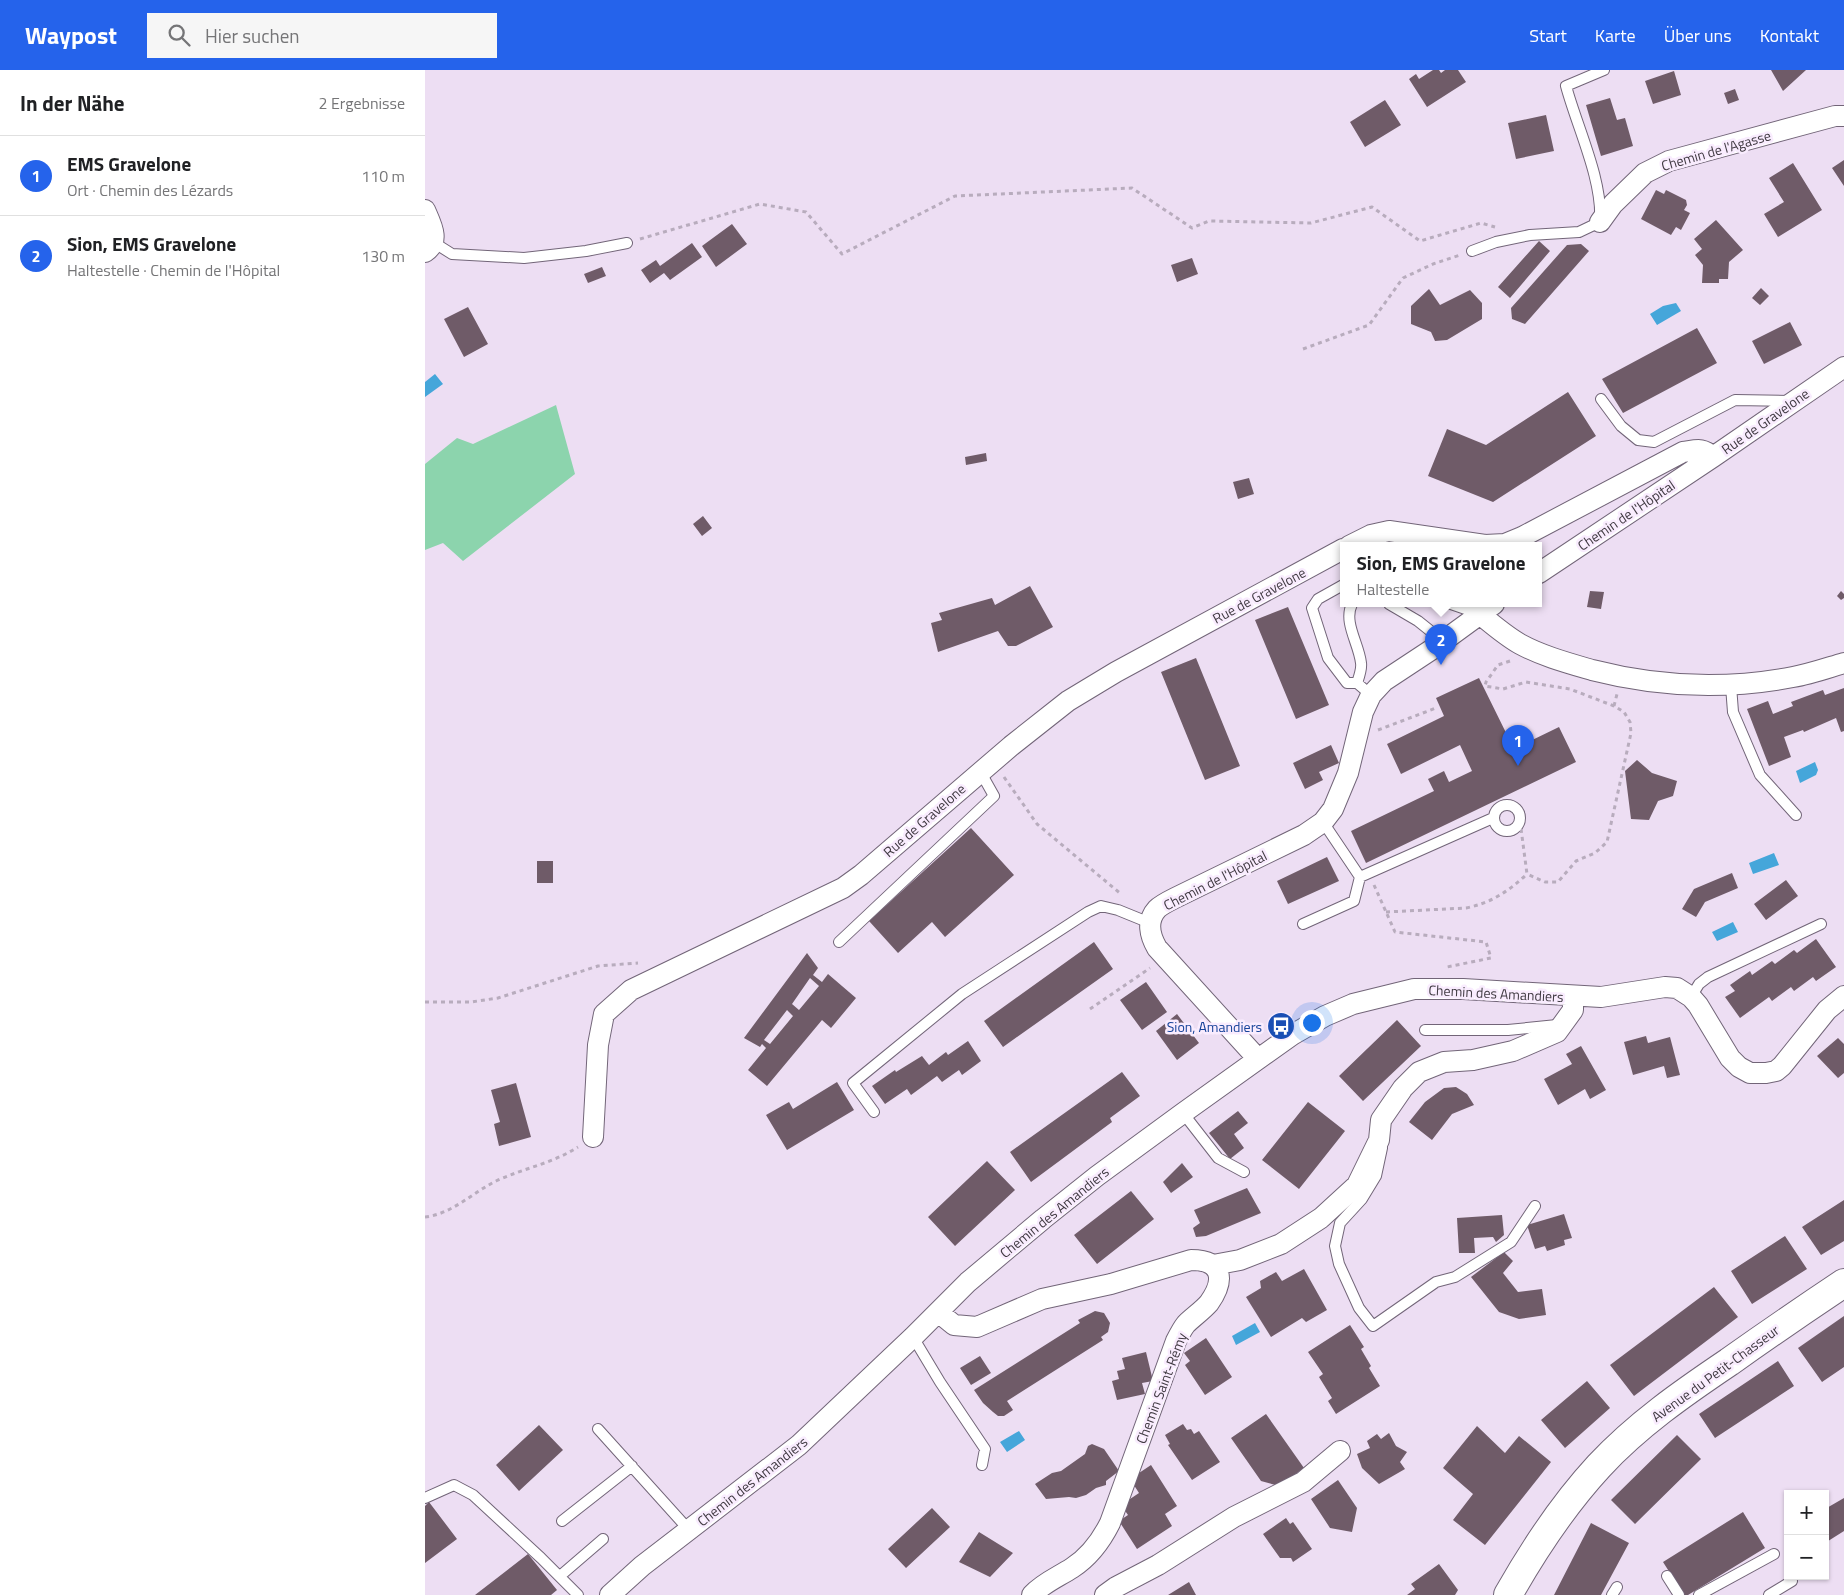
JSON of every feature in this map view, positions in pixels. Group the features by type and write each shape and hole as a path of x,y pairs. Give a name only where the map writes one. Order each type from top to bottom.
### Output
{"street":[{"name":"Chemin de l'Agasse","path":"1600,222 1613,204 1645,173 1669,162 1841,112"},
{"path":"425,210 433,227 429,247"},
{"name":"Rue de Gravelone","path":"1510,542 1683,452 1706,450 1713,457 1844,367"},
{"name":"Chemin de l'Hôpital","path":"1542,571 1713,457"},
{"name":"Rue de Gravelone","path":"1357,542 1371,535 1389,531 1466,542"},
{"name":"Rue de Gravelone","path":"593,1137 598,1045 603,1014 631,990 843,888 981,777 1033,728 1068,701 1116,672 1340,551"},
{"path":"1487,609 1519,644 1580,667 1621,677 1675,684 1731,686 1794,677 1844,663"},
{"name":"Chemin de l'Hôpital","path":"1150,923 1157,909 1175,898 1304,835 1323,822 1333,809 1348,773 1363,712 1364,689 1384,681 1487,609"},
{"path":"1150,923 1151,937 1165,957 1258,1059"},
{"name":"Chemin des Amandiers","path":"610,1595 642,1566 799,1445 968,1282 1051,1213 1097,1176 1258,1059 1292,1035 1325,1016 1353,1004 1414,989 1463,989 1573,997 1601,997 1665,987 1677,988 1691,997"},
{"path":"1691,997 1698,1005 1730,1058 1739,1067 1750,1072 1766,1073 1783,1066 1827,1010 1844,996"},
{"name":"Chemin des Amandiers","path":"1213,1265 1240,1260 1281,1244 1321,1218 1357,1185 1379,1140 1381,1120 1403,1088 1419,1072 1444,1062 1473,1060 1513,1051 1557,1032 1573,1010 1573,997"},
{"path":"938,1312 954,1325 977,1327 1042,1299 1111,1284 1191,1260 1203,1260 1213,1265"},
{"name":"Chemin Saint-Rémy","path":"1032,1595 1043,1585 1085,1559 1103,1536 1110,1523 1176,1341 1185,1326 1209,1303 1220,1282 1219,1272 1213,1265"},
{"name":"Avenue du Petit-Chasseur","path":"1508,1595 1530,1556 1571,1498 1608,1457 1652,1417 1683,1393 1844,1283"},
{"path":"1105,1595 1116,1587 1158,1565 1234,1517 1303,1482 1340,1451"}],"lane":[{"path":"1600,222 1601,208 1592,168 1573,114 1566,86 1604,70"},
{"name":"Chemin de l'Agasse","path":"1472,251 1496,242 1529,235 1579,232 1600,222"},
{"path":"429,247 452,254 523,258 586,251 627,243"},
{"path":"1601,399 1621,426 1638,440 1654,442 1735,400 1794,401"},
{"path":"1340,587 1317,599 1312,608 1328,658 1347,683 1364,689 1362,664 1352,632 1349,611 1351,607"},
{"path":"1394,607 1418,621 1443,641"},
{"path":"1473,607 1487,609"},
{"path":"1731,686 1733,712 1760,775 1796,815"},
{"path":"839,942 994,796 981,777"},
{"path":"1508,805 1516,808 1520,821 1516,828 1508,832 1499,830 1493,818 1499,807 1508,805"},
{"path":"1303,924 1354,902 1365,875 1493,818"},
{"path":"1323,822 1365,875"},
{"path":"874,1112 853,1083 962,994 1061,929 1101,906 1118,910 1150,923"},
{"path":"1691,997 1699,984 1708,977 1821,924"},
{"path":"1425,1030 1508,1030 1562,1025"},
{"path":"1183,1113 1218,1158 1244,1172"},
{"name":"Chemin des Amandiers","path":"1379,1140 1383,1150 1376,1176 1362,1199 1341,1224 1335,1246 1339,1264 1359,1308 1373,1326 1437,1282 1455,1277 1511,1242 1535,1206"},
{"path":"913,1337 940,1382 985,1449 982,1465"},
{"path":"599,1428 689,1530"},
{"path":"562,1521 632,1466"},
{"path":"425,1498 454,1485 473,1495 578,1595"},
{"path":"559,1576 603,1539"},
{"path":"1699,1595 1774,1554"},
{"path":"1667,1576 1679,1595"},
{"path":"1769,1595 1792,1581"}],"path":[{"path":"627,243 760,204 806,212 842,254 955,196 1132,188 1192,228 1209,221 1311,223 1372,207 1421,241 1481,223 1529,235"},
{"path":"1303,349 1369,325 1403,278 1433,264 1472,251"},
{"path":"1492,672 1485,686 1503,689 1526,682 1570,689 1614,706 1624,712 1630,722 1629,747 1618,787 1607,842 1595,853 1576,861 1558,882 1545,882 1527,874"},
{"path":"1377,730 1436,708"},
{"path":"981,777 998,768 1037,824 1123,896"},
{"path":"1520,821 1527,874"},
{"path":"1386,912 1478,906 1512,889 1527,874"},
{"path":"1365,875 1395,932 1486,942 1488,945 1491,958 1466,965 1443,968"},
{"path":"1090,1009 1165,957"},
{"path":"425,1002 471,1002 498,998 598,966 644,963"},
{"path":"425,1217 439,1216 497,1181 562,1157 593,1137"}],"green space":[{"path":"556,405 575,474 463,561 443,543 425,550 425,464 457,438 473,444"}],"water":[{"path":"1676,303 1681,311 1657,325 1650,314 1663,306"},
{"path":"435,374 443,384 425,397 425,382"},
{"path":"1815,762 1818,770 1816,775 1800,783 1796,771"},
{"path":"1774,853 1779,865 1753,874 1749,863"},
{"path":"1733,922 1738,932 1717,941 1712,932"},
{"path":"1255,1323 1260,1332 1236,1345 1232,1336"},
{"path":"1019,1431 1025,1440 1007,1452 1000,1442"}],"building":[{"path":"1433,70 1439,70 1441,73 1445,70 1458,70 1466,82 1427,107 1409,79 1416,74 1419,79"},
{"path":"1771,70 1806,70 1783,91"},
{"path":"1674,71 1681,95 1653,104 1645,81"},
{"path":"1735,89 1739,100 1728,104 1724,93"},
{"path":"1610,98 1617,120 1625,118 1633,146 1601,156 1586,105"},
{"path":"1385,100 1401,125 1365,147 1350,122"},
{"path":"1546,115 1554,151 1516,159 1508,123"},
{"path":"1844,160 1844,186 1832,168"},
{"path":"1793,163 1822,210 1778,237 1764,214 1784,202 1769,178"},
{"path":"1656,190 1664,194 1666,190 1686,200 1687,205 1684,210 1690,213 1681,230 1676,227 1671,235 1641,219"},
{"path":"1716,220 1743,250 1729,262 1728,279 1719,279 1719,283 1702,283 1703,265 1695,255 1702,249 1694,239"},
{"path":"732,224 747,244 716,267 702,246"},
{"path":"1539,241 1550,251 1510,298 1498,287"},
{"path":"692,243 702,257 670,280 664,273 650,283 641,270 656,260 660,266"},
{"path":"1581,244 1589,251 1525,324 1512,319 1511,308 1567,245"},
{"path":"1192,258 1198,274 1177,282 1171,265"},
{"path":"602,267 606,276 588,283 584,274"},
{"path":"1761,288 1769,296 1760,305 1752,298"},
{"path":"1429,289 1440,305 1470,290 1482,303 1482,319 1447,340 1435,341 1431,332 1411,324 1411,306"},
{"path":"468,307 488,344 464,357 444,319"},
{"path":"1790,322 1802,345 1764,364 1752,341"},
{"path":"1697,328 1717,363 1623,413 1602,379"},
{"path":"1568,392 1596,436 1493,502 1428,476 1447,429 1486,445"},
{"path":"986,453 987,461 966,465 965,457"},
{"path":"1249,478 1254,494 1238,499 1233,482"},
{"path":"703,516 712,528 702,536 693,524"},
{"path":"1030,586 1053,627 1016,646 1008,646 998,631 938,652 931,623 942,620 939,613 992,598 995,605"},
{"path":"1590,591 1604,592 1601,609 1587,607"},
{"path":"1841,591 1844,594 1844,598 1841,600 1837,596"},
{"path":"1288,607 1329,705 1296,719 1255,620"},
{"path":"1196,658 1240,766 1205,780 1161,672"},
{"path":"1479,678 1514,749 1559,727 1576,762 1366,863 1351,831 1434,791 1428,779 1444,771 1449,782 1472,771 1460,745 1401,774 1387,744 1444,716 1436,698"},
{"path":"1844,688 1844,731 1841,732 1836,718 1804,732 1803,730 1784,737 1791,757 1769,766 1747,709 1768,701 1773,714 1793,706 1791,702 1823,690 1825,695"},
{"path":"1331,745 1339,763 1319,772 1323,780 1305,789 1293,763"},
{"path":"1637,760 1652,773 1677,781 1673,796 1658,801 1649,820 1631,819 1625,771"},
{"path":"971,828 1014,875 945,937 932,922 898,953 869,921"},
{"path":"1327,857 1339,881 1288,904 1277,881"},
{"path":"537,861 553,861 553,883 537,883"},
{"path":"1732,873 1738,888 1705,902 1696,917 1682,909 1694,889"},
{"path":"1786,880 1798,896 1766,920 1754,904"},
{"path":"1816,939 1836,967 1816,981 1813,977 1794,991 1791,987 1772,1001 1769,997 1740,1018 1725,997 1735,991 1730,985 1750,971 1752,975 1772,961 1775,964 1794,950 1797,953"},
{"path":"1094,942 1113,969 1003,1047 984,1021"},
{"path":"807,953 818,968 813,975 822,982 828,974 856,998 831,1028 822,1020 767,1086 748,1070 766,1048 762,1044 760,1047 744,1038","holes":["810,978 819,986 799,1010 792,1004","787,1010 793,1016 770,1044 764,1040"]},
{"path":"1146,982 1167,1012 1142,1030 1120,1000"},
{"path":"1177,1014 1199,1043 1177,1060 1156,1031"},
{"path":"1397,1020 1421,1046 1363,1101 1339,1076"},
{"path":"1646,1036 1648,1043 1670,1037 1680,1075 1667,1078 1664,1066 1633,1075 1624,1042"},
{"path":"1838,1038 1844,1044 1844,1073 1838,1078 1817,1056"},
{"path":"968,1041 981,1061 962,1075 959,1070 942,1082 937,1076 911,1095 907,1089 885,1104 872,1086 895,1070 896,1072 922,1056 929,1065 946,1052 948,1055"},
{"path":"1581,1046 1606,1090 1590,1099 1585,1089 1558,1105 1544,1079 1572,1064 1566,1054"},
{"path":"1122,1072 1140,1096 1110,1118 1112,1122 1031,1182 1010,1152"},
{"path":"837,1082 854,1110 787,1150 766,1115 789,1102 793,1109"},
{"path":"516,1083 531,1137 499,1146 494,1124 500,1122 491,1090"},
{"path":"1456,1087 1467,1094 1474,1105 1452,1114 1432,1140 1409,1122 1425,1102 1444,1088"},
{"path":"1308,1102 1345,1131 1299,1189 1262,1160"},
{"path":"1238,1111 1248,1123 1234,1134 1244,1148 1230,1159 1209,1133"},
{"path":"987,1161 1015,1190 955,1246 928,1217"},
{"path":"1182,1163 1193,1177 1171,1193 1163,1182"},
{"path":"1247,1188 1261,1213 1206,1236 1196,1237 1193,1228 1200,1223 1194,1210"},
{"path":"1131,1191 1154,1219 1097,1264 1074,1235"},
{"path":"1844,1200 1844,1241 1821,1255 1802,1227"},
{"path":"1564,1214 1572,1238 1564,1240 1565,1245 1547,1251 1545,1246 1535,1249 1527,1225"},
{"path":"1502,1215 1504,1235 1496,1242 1493,1237 1474,1238 1475,1253 1459,1253 1457,1218"},
{"path":"1785,1236 1807,1269 1752,1304 1731,1271"},
{"path":"1504,1252 1513,1261 1503,1273 1518,1292 1542,1289 1546,1315 1519,1319 1499,1312 1471,1277"},
{"path":"1304,1269 1327,1310 1306,1322 1302,1318 1271,1337 1246,1297 1261,1288 1260,1281 1276,1272 1282,1281"},
{"path":"1714,1287 1738,1317 1634,1396 1610,1365"},
{"path":"1095,1311 1104,1313 1110,1323 1108,1332 1101,1337 1103,1340 1007,1401 1013,1410 1004,1416 998,1416 983,1403 974,1390 1080,1323 1078,1320"},
{"path":"1844,1316 1844,1367 1822,1382 1798,1348"},
{"path":"1350,1325 1364,1347 1361,1349 1371,1366 1369,1368 1380,1386 1336,1414 1328,1401 1332,1398 1319,1377 1323,1374 1308,1352"},
{"path":"1206,1338 1232,1377 1205,1395 1185,1365 1190,1361 1184,1353"},
{"path":"1146,1352 1153,1381 1142,1383 1145,1394 1117,1400 1112,1381 1119,1379 1117,1371 1125,1369 1122,1358"},
{"path":"980,1356 991,1373 971,1385 960,1368"},
{"path":"1778,1361 1794,1386 1715,1438 1699,1414"},
{"path":"1587,1381 1610,1408 1565,1448 1541,1420"},
{"path":"1266,1414 1304,1468 1279,1486 1261,1481 1231,1438"},
{"path":"1183,1424 1187,1430 1191,1429 1194,1434 1199,1431 1220,1462 1192,1480 1168,1445 1170,1444 1165,1435"},
{"path":"539,1425 563,1450 519,1491 496,1465"},
{"path":"1477,1426 1505,1453 1519,1436 1551,1462 1485,1545 1453,1520 1473,1494 1443,1468"},
{"path":"1389,1433 1396,1446 1407,1452 1400,1462 1405,1469 1379,1484 1362,1468 1357,1454 1370,1448 1367,1441 1377,1434 1381,1439"},
{"path":"1677,1435 1701,1459 1635,1524 1611,1500"},
{"path":"1092,1444 1104,1449 1119,1471 1106,1481 1106,1485 1096,1488 1086,1495 1076,1498 1046,1499 1035,1484 1052,1473 1061,1471 1085,1454 1088,1446"},
{"path":"1151,1465 1177,1506 1165,1514 1172,1526 1137,1549 1119,1521 1128,1515 1121,1505 1139,1493 1130,1479"},
{"path":"1338,1480 1357,1508 1352,1532 1330,1528 1311,1499"},
{"path":"1844,1498 1844,1531 1829,1540 1829,1535 1829,1507"},
{"path":"429,1502 457,1539 425,1563 425,1506"},
{"path":"932,1508 950,1527 906,1568 888,1549"},
{"path":"1743,1512 1765,1548 1688,1595 1684,1595 1663,1562"},
{"path":"1286,1518 1290,1524 1293,1522 1312,1549 1293,1562 1291,1558 1280,1558 1263,1534"},
{"path":"1591,1523 1629,1543 1601,1595 1554,1595"},
{"path":"979,1532 1013,1553 990,1577 959,1562"},
{"path":"528,1554 557,1590 551,1595 475,1595"},
{"path":"1439,1564 1458,1590 1455,1595 1407,1595 1415,1589 1411,1584"},
{"path":"1189,1582 1196,1595 1168,1595"}],"place":[{"name":"Sion, EMS Gravelone","path":"1441,665"},
{"name":"EMS Gravelone","path":"1518,766"},
{"name":"Sion, Amandiers","path":"1281,1026"}]}
